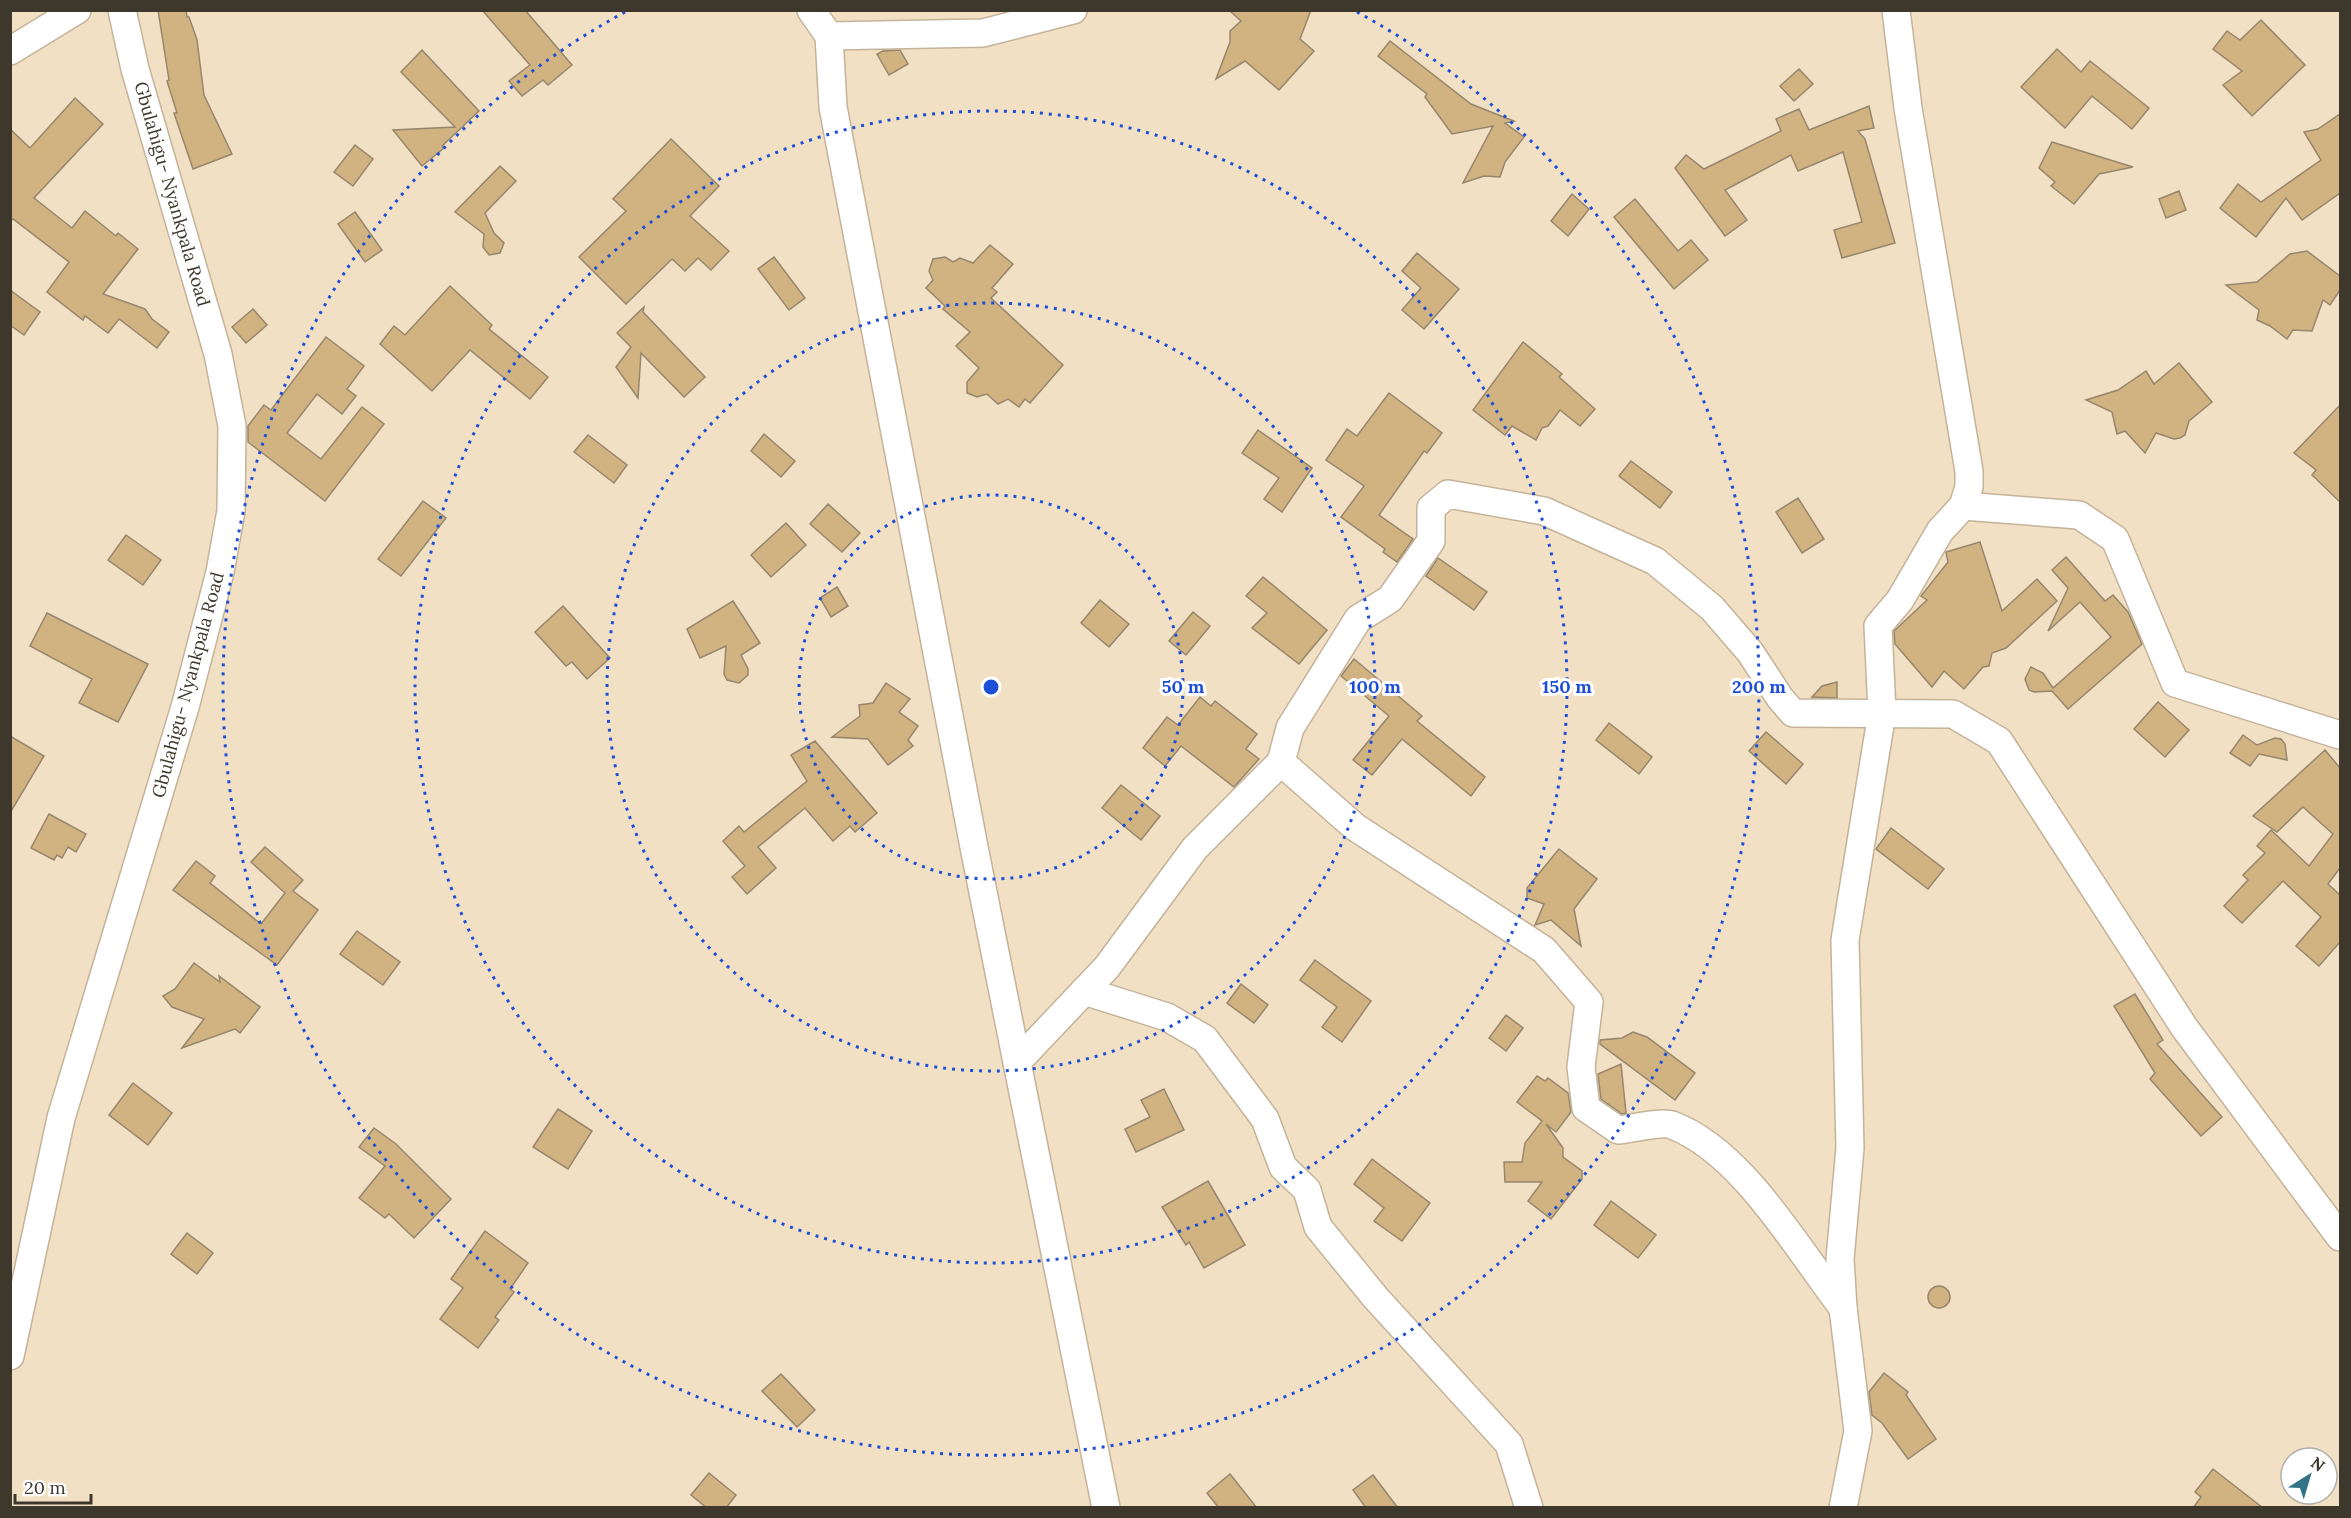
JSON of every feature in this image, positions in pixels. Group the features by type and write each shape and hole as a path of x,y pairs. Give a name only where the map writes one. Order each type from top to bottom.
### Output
{"street":[{"path":"10,51 76,10"},
{"name":"Gbulahigu- Nyankpala Road","path":"10,1356 62,1118 185,707 220,572 231,511 232,426 218,354 135,69 122,10"},
{"path":"811,10 829,36 833,107 974,847 1106,1508"},
{"path":"829,36 982,33 1073,10"},
{"path":"1843,1508 1858,1431 1843,1308 1840,1259 1850,1148 1845,940 1882,713 1878,626 1900,600 1940,531 1963,506 1969,488 1969,471 1908,108 1896,10"},
{"path":"1017,1062 1107,967 1195,848 1281,762 1290,728 1308,698 1358,619 1390,599 1431,541 1431,508 1448,494 1544,511 1655,561 1712,608 1750,652 1780,698 1793,713 1953,714 1999,741 2184,1027 2340,1237"},
{"path":"1963,506 2079,515 2115,538 2175,683 2340,735"},
{"path":"1281,762 1355,827 1544,950 1589,1002 1581,1067 1586,1108 1618,1130 1670,1124 1717,1150 1757,1193 1843,1308"},
{"path":"1084,991 1167,1017 1205,1039 1265,1119 1283,1167 1307,1190 1318,1227 1375,1297 1509,1444 1529,1508"}],"building":[{"path":"158,10 186,10 197,40 204,95 232,154 193,169 174,113 177,113 167,81 169,80"},
{"path":"482,10 525,10 572,65 548,85 543,80 522,96 509,81 530,65"},
{"path":"1229,10 1311,10 1300,39 1314,51 1279,90 1245,61 1216,79 1230,42 1230,31 1241,21"},
{"path":"2261,20 2305,65 2252,116 2223,85 2242,71 2213,49 2227,31 2240,40"},
{"path":"1390,41 1471,104 1514,121 1505,123 1524,137 1505,162 1500,177 1484,176 1463,183 1493,126 1452,134 1425,97 1427,94 1378,56"},
{"path":"2057,49 2081,72 2090,61 2149,108 2132,129 2092,96 2065,128 2021,87"},
{"path":"422,50 479,111 442,146 444,148 422,166 393,130 455,127 401,72"},
{"path":"900,50 908,64 889,75 877,54 883,51"},
{"path":"1799,69 1813,84 1794,101 1780,86"},
{"path":"75,98 103,124 34,198 72,228 85,211 116,236 118,233 138,249 103,294 145,309 152,319 169,332 157,348 119,319 108,333 85,316 83,320 47,292 69,262 13,219 10,221 10,129 30,148"},
{"path":"1869,106 1874,128 1858,131 1865,139 1895,243 1842,258 1834,230 1862,222 1843,152 1798,171 1791,155 1725,190 1747,220 1725,236 1675,168 1686,155 1704,169 1781,131 1776,119 1799,109 1809,130"},
{"path":"2340,114 2340,193 2302,220 2286,198 2256,237 2220,208 2238,184 2261,202 2321,160 2304,132 2318,129"},
{"path":"671,139 719,186 690,216 729,251 711,270 698,258 685,271 672,259 626,304 579,257 626,211 613,199"},
{"path":"2052,142 2133,167 2099,174 2074,204 2051,186 2055,182 2039,168"},
{"path":"355,145 373,159 353,186 334,172"},
{"path":"500,166 516,181 485,213 494,233 504,243 500,253 489,255 483,247 484,234 455,212"},
{"path":"2179,191 2186,210 2166,218 2159,199"},
{"path":"1572,194 1589,209 1568,236 1551,221"},
{"path":"1635,199 1678,251 1691,240 1708,260 1674,289 1614,217"},
{"path":"355,212 382,250 365,262 338,224"},
{"path":"990,245 1013,264 992,288 997,292 991,298 1063,365 1030,403 1025,399 1019,407 1008,399 998,404 987,394 977,397 967,393 967,382 979,368 956,346 970,332 943,309 945,306 926,288 933,280 929,271 933,259 945,257 953,262 960,258 973,263"},
{"path":"2307,251 2340,276 2340,290 2330,305 2323,300 2312,331 2293,330 2287,339 2270,326 2257,320 2259,310 2226,285 2257,282 2290,254"},
{"path":"1417,253 1459,289 1424,329 1402,310 1421,288 1402,271"},
{"path":"774,257 805,298 789,310 758,269"},
{"path":"450,286 492,325 489,329 548,377 530,399 470,350 432,391 380,344 394,326 405,335"},
{"path":"10,290 40,312 24,335 10,325"},
{"path":"644,307 643,312 705,377 684,397 641,353 638,398 616,367 631,347 617,333"},
{"path":"253,309 267,325 246,343 232,327"},
{"path":"326,337 364,366 347,389 356,396 342,414 317,394 287,433 321,459 362,407 384,424 325,501 248,442 248,426 264,405 271,410"},
{"path":"1523,342 1562,374 1559,377 1595,409 1580,426 1560,410 1548,426 1542,428 1536,440 1512,426 1505,435 1473,410"},
{"path":"2179,363 2212,402 2189,421 2185,435 2174,439 2156,433 2145,453 2125,431 2117,434 2112,412 2086,400 2118,390 2146,371 2154,384"},
{"path":"1389,393 1442,433 1427,453 1424,451 1379,515 1413,539 1397,562 1383,552 1385,549 1341,517 1364,486 1326,460 1347,429 1357,436"},
{"path":"2340,405 2340,502 2312,475 2316,470 2294,453"},
{"path":"1258,430 1312,468 1282,512 1264,499 1279,478 1242,453"},
{"path":"764,434 795,461 781,477 751,451"},
{"path":"588,435 627,465 614,483 574,452"},
{"path":"1631,461 1672,492 1660,508 1619,476"},
{"path":"1798,498 1824,539 1802,553 1776,512"},
{"path":"423,501 446,518 401,576 378,559"},
{"path":"828,504 860,533 842,552 810,524"},
{"path":"786,523 806,545 771,577 751,555"},
{"path":"126,535 161,560 143,585 108,560"},
{"path":"1980,542 2002,611 2037,579 2057,601 2006,648 1992,653 1989,666 1983,667 1964,689 1944,671 1932,687 1895,644 1894,631 1927,600 1921,596 1948,562 1946,552"},
{"path":"2066,557 2105,601 2113,595 2128,612 2142,644 2068,709 2052,691 2029,690 2025,679 2031,667 2043,673 2053,688 2111,637 2080,602 2048,631 2068,588 2052,570"},
{"path":"1438,558 1487,592 1474,610 1426,576"},
{"path":"1263,577 1327,630 1299,664 1252,628 1267,613 1246,596"},
{"path":"837,587 848,606 831,617 820,598"},
{"path":"1100,600 1129,624 1109,647 1081,623"},
{"path":"733,601 760,643 741,655 748,669 748,675 739,683 727,680 724,674 726,646 700,658 687,629"},
{"path":"563,606 610,658 587,679 572,662 566,666 535,632"},
{"path":"1193,612 1210,626 1186,655 1169,641"},
{"path":"47,613 148,664 118,722 79,703 92,679 30,646"},
{"path":"1354,659 1422,716 1417,721 1485,777 1471,796 1402,739 1372,775 1353,760 1389,716 1341,676"},
{"path":"1837,682 1837,698 1812,697 1822,686"},
{"path":"886,683 910,699 899,712 918,726 908,740 913,746 888,765 868,739 832,737 860,716 859,705 873,703"},
{"path":"1200,697 1211,706 1215,701 1257,734 1246,749 1259,759 1234,787 1181,746 1165,766 1143,748 1167,717 1178,725"},
{"path":"2158,702 2189,730 2165,757 2134,729"},
{"path":"1609,723 1652,757 1639,774 1596,740"},
{"path":"1766,732 1803,764 1786,784 1749,751"},
{"path":"2243,735 2257,745 2275,738 2281,739 2285,744 2287,760 2259,754 2250,766 2230,753"},
{"path":"10,736 44,756 10,813"},
{"path":"815,741 877,813 855,832 850,826 833,841 805,808 758,847 776,868 747,894 732,877 745,866 723,841 739,826 744,832 807,781 791,755"},
{"path":"2325,750 2340,768 2340,868 2328,884 2340,895 2340,942 2319,966 2296,946 2321,917 2283,881 2242,923 2224,906 2248,880 2243,875 2265,853 2257,846 2271,830 2309,866 2333,834 2303,807 2277,832 2253,816"},
{"path":"1121,785 1160,816 1141,840 1102,808"},
{"path":"49,814 86,834 76,852 68,847 62,858 57,855 54,860 31,848"},
{"path":"1891,828 1944,869 1928,889 1876,849"},
{"path":"265,847 303,880 293,891 318,910 277,965 173,890 196,861 215,876 210,883 261,924 285,893 251,862"},
{"path":"1559,849 1597,879 1574,909 1581,946 1551,920 1535,925 1544,904 1527,898 1527,888"},
{"path":"357,931 400,962 383,985 340,954"},
{"path":"1315,960 1371,1001 1342,1042 1322,1027 1337,1007 1300,980"},
{"path":"194,963 220,982 219,976 260,1007 240,1033 235,1029 182,1048 204,1019 172,1007 163,996 175,989"},
{"path":"1241,984 1268,1005 1254,1023 1227,1003"},
{"path":"2135,994 2163,1040 2157,1044 2222,1117 2201,1136 2150,1079 2155,1073 2114,1006"},
{"path":"1506,1015 1523,1028 1506,1051 1489,1038"},
{"path":"1633,1032 1647,1037 1695,1073 1675,1100 1600,1044 1600,1040 1622,1038"},
{"path":"1621,1064 1626,1113 1622,1114 1601,1099 1598,1074"},
{"path":"1537,1076 1545,1081 1548,1078 1568,1093 1571,1112 1556,1132 1546,1124 1563,1148 1563,1157 1582,1171 1582,1179 1551,1219 1528,1201 1542,1182 1505,1182 1504,1162 1522,1162 1525,1143 1542,1121 1517,1102"},
{"path":"133,1083 172,1113 148,1145 109,1115"},
{"path":"1164,1089 1184,1130 1136,1152 1125,1129 1150,1117 1141,1100"},
{"path":"558,1109 592,1131 568,1169 533,1147"},
{"path":"374,1128 396,1144 451,1199 414,1238 389,1214 385,1218 359,1198 385,1166 359,1147"},
{"path":"1372,1159 1430,1203 1402,1241 1374,1221 1384,1208 1354,1184"},
{"path":"1208,1181 1245,1245 1204,1268 1189,1242 1186,1245 1162,1207"},
{"path":"1611,1201 1656,1235 1638,1258 1594,1225"},
{"path":"485,1231 528,1263 510,1289 514,1292 495,1317 499,1320 478,1348 440,1319 463,1288 451,1279"},
{"path":"187,1233 213,1253 197,1274 171,1254"},
{"path":"1939,1286 1947,1289 1950,1297 1947,1305 1939,1308 1931,1305 1928,1297 1931,1289"},
{"path":"1884,1373 1908,1392 1906,1395 1936,1439 1908,1459 1882,1423 1872,1415 1869,1392"},
{"path":"781,1374 815,1410 797,1427 762,1391"},
{"path":"2213,1469 2263,1508 2193,1508 2201,1497 2195,1492"},
{"path":"709,1473 736,1495 726,1508 707,1508 691,1495"},
{"path":"1230,1474 1257,1508 1219,1508 1207,1493"},
{"path":"1373,1475 1398,1508 1366,1508 1353,1490"}]}
